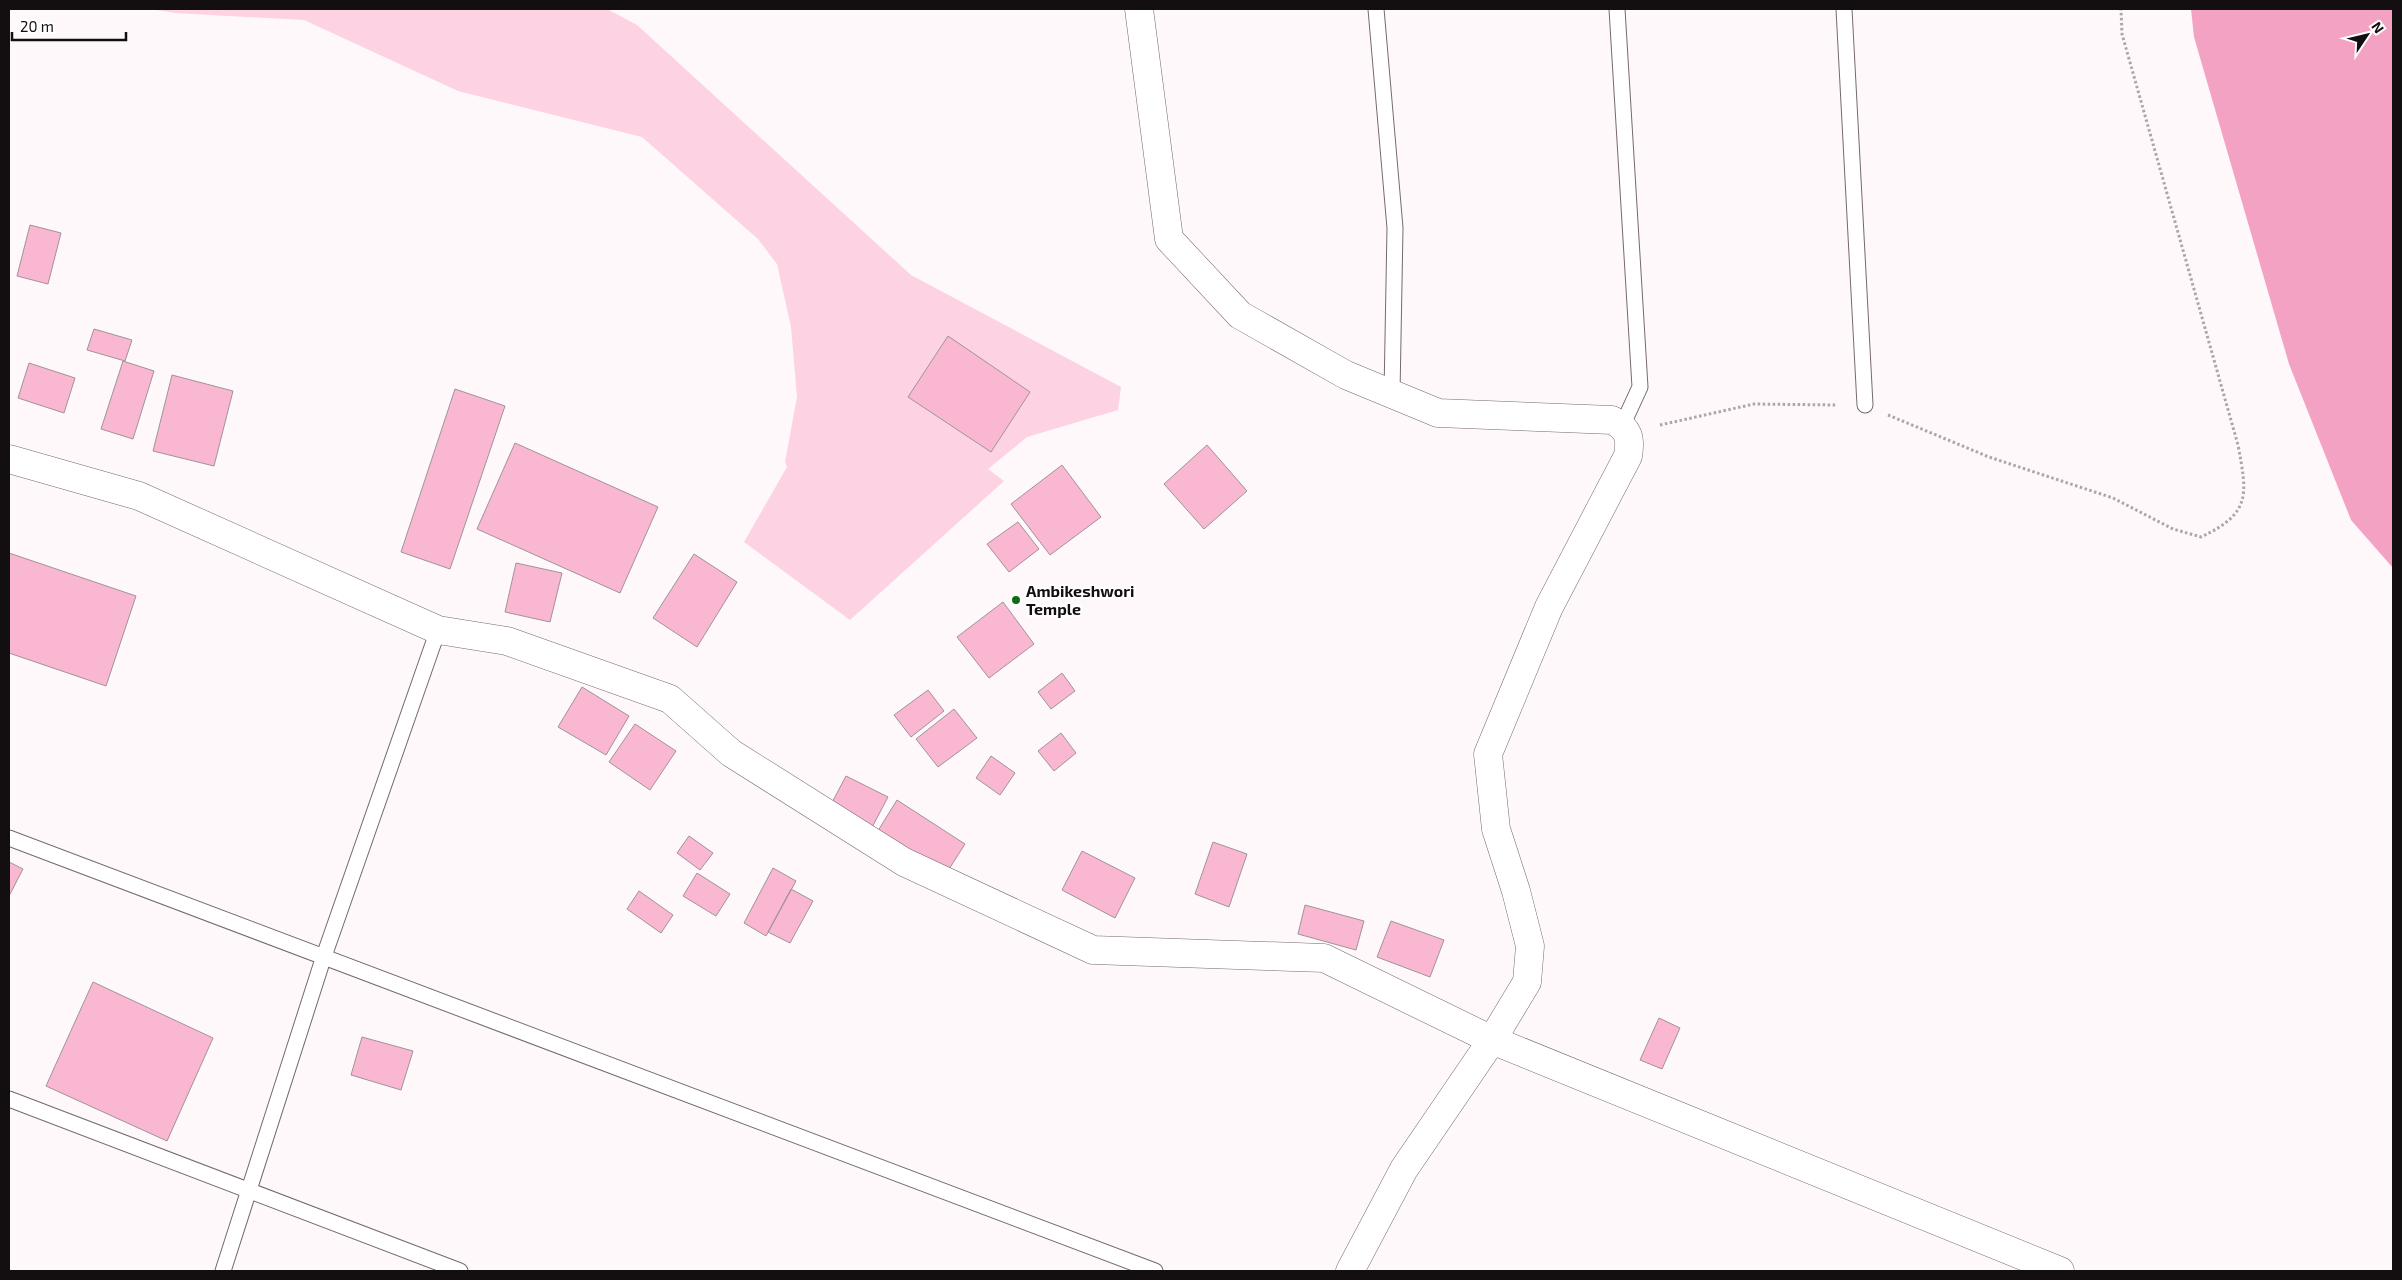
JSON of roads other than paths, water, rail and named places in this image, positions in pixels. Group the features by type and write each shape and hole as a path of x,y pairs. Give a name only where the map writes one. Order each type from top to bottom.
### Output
{"street":[{"path":"1139,9 1169,240 1240,315 1346,375 1438,413 1612,420 1625,429 1630,440 1628,456 1549,607 1488,754 1496,829 1516,891 1530,946 1527,982 1492,1040 1404,1169 1350,1271"},
{"path":"9,459 139,496 438,630 508,641 670,699 731,753 904,862 1094,950 1324,958 1492,1040 2060,1271"}],"lane":[{"path":"1376,9 1395,228 1392,394"},
{"path":"1617,9 1640,387 1625,429"},
{"path":"1844,9 1864,405"},
{"path":"223,1271 323,958 438,630"},
{"path":"9,838 1155,1271"},
{"path":"9,1099 460,1271"}],"place":[{"name":"Ambikeshwori Temple","path":"1016,600"}]}
